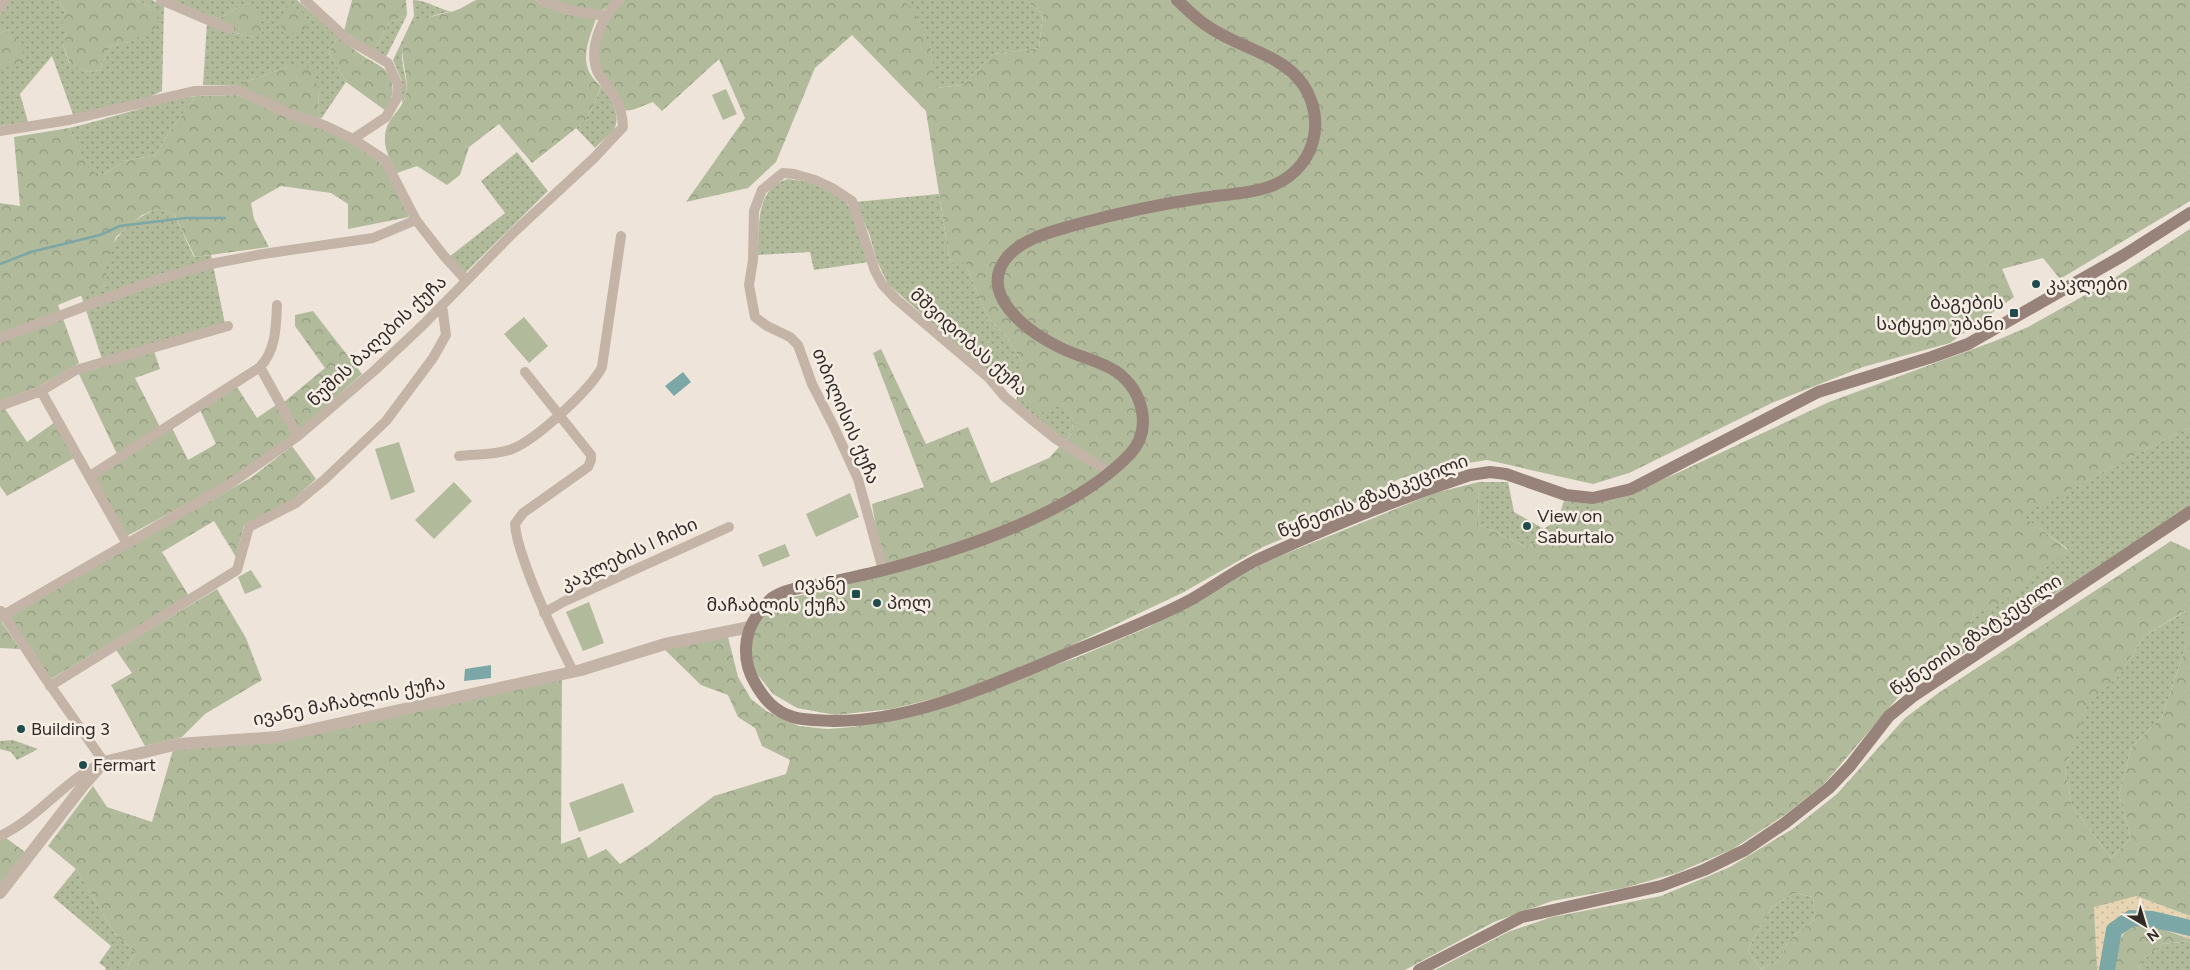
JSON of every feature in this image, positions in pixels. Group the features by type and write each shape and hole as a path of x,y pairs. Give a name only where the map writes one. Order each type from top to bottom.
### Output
{"main road":[{"path":"750,626 771,599 788,591 882,570 944,552 1039,516 1077,495 1109,472 1132,452 1142,438 1144,416 1134,390 1122,375 1102,363 1060,348 1024,323 1009,310 999,295 997,280 1001,266 1012,252 1028,241 1049,232 1130,209 1247,192 1275,184 1293,173 1306,160 1315,142 1317,123 1312,100 1294,74 1273,60 1208,27 1177,0"},
{"name":"წყნეთის გზატკეცილი","path":"750,626 745,655 750,674 772,706 795,718 851,721 886,716 925,707 1028,670 1145,622 1191,599 1248,565 1306,537 1470,475 1490,472 1506,474 1566,495 1593,498 1631,489 1818,392 1968,344 2124,255 2190,213"},
{"name":"წყნეთის გზატკეცილი","path":"1419,970 1522,917 1660,886 1704,870 1745,850 1785,823 1829,788 1850,766 1889,716 1912,697 2190,512"}],"street":[{"path":"0,8 5,0"},
{"path":"161,0 229,29"},
{"path":"305,0 347,39 388,63 398,85 397,98 386,117 353,138"},
{"path":"542,0 568,10 606,16"},
{"name":"ნუშის ბაღების ქუჩა","path":"1,614 230,484 298,436 374,371 519,228 594,158 623,127 622,110 597,72 593,54 606,16 619,0"},
{"path":"0,131 69,120 194,91 238,90 288,113 326,126 353,138 385,160 416,220 444,256 466,280"},
{"name":"თბილისის ქუჩა","path":"852,201 832,188 794,174 783,173 762,190 754,211 753,260 749,285 755,317 767,326 790,337 798,346 812,384 841,440 858,479 882,570"},
{"name":"მშვიდობას ქუჩა","path":"852,201 882,284 989,378 1005,397 1056,440 1109,472"},
{"path":"0,338 150,282 210,264 263,254 373,238 416,220"},
{"path":"459,456 499,452 518,446 558,415 589,386 602,367 621,236"},
{"path":"90,476 260,367 269,357 273,345 278,305"},
{"path":"50,686 238,570 249,527 296,503 331,474 386,421 433,358 446,336 442,305"},
{"path":"0,406 41,391 76,370 228,326"},
{"path":"260,367 298,436"},
{"path":"525,372 591,455 588,467 523,513 515,524 516,536 544,613 573,671"},
{"path":"41,391 126,542"},
{"name":"კაკლების I ჩიხი","path":"544,613 563,602 728,527"},
{"path":"1,614 104,762"},
{"name":"ივანე მაჩაბლის ქუჩა","path":"104,762 178,744 278,737 573,671 665,644 750,626"},
{"path":"0,836 26,819 79,777 104,762"},
{"path":"0,893 82,787 104,762"}],"green space":[{"path":"9,0 59,0 66,15 67,33 63,45 69,63 88,72 100,70 110,46 129,42 150,7 136,0 152,0 164,6 162,91 148,98 74,117 52,56 20,94 28,122 0,126 0,67 12,67 9,29 0,33 0,14"},
{"path":"59,0 136,0 150,7 158,16 155,28 129,42 110,46 100,70 88,72 70,64 63,45 67,33 62,22 66,15"},
{"path":"170,0 297,0 338,36 329,53 346,82 321,119 319,115 318,88 289,66 242,82 241,87 235,85 203,85 207,23 230,32 255,37 238,7 224,16 213,18"},
{"path":"352,0 406,0 407,15 389,23 374,51 344,31"},
{"path":"413,0 423,1 452,12 443,13 425,20 411,31 406,39 403,47 402,63 406,80 406,92 402,103 402,81 393,60 414,16"},
{"path":"476,0 535,0 596,19 586,55 589,71 601,86 595,103 584,122 532,163 499,124 469,147 460,175 447,185 417,166 397,173 386,149 385,133 390,121 403,103 407,89 403,57 404,41 416,24 433,16 454,11"},
{"path":"551,0 614,0 601,12 569,8"},
{"path":"619,0 902,0 912,8 931,48 936,88 962,85 993,54 1039,48 1043,14 1025,0 2190,0 2190,201 2060,279 2043,258 2002,269 2014,297 1950,343 1863,367 1774,402 1629,473 1593,484 1487,460 1431,469 1399,479 1311,527 1263,547 1182,593 1030,665 945,696 892,709 835,715 797,708 773,694 754,670 750,644 754,624 780,600 837,587 1039,516 883,570 872,504 924,487 873,353 881,349 926,444 968,427 991,483 1049,458 1073,432 1072,418 1062,405 1039,414 1018,394 1021,381 1021,361 1007,337 988,318 965,263 950,263 926,111 852,35 815,68 776,162 748,188 686,202 745,118 719,59 662,111 653,102 632,110 622,111 597,72 599,32"},
{"path":"902,0 1025,0 1043,14 1039,48 993,54 962,85 935,88 931,48"},
{"path":"289,5 302,12 307,19 305,30 284,35 281,19"},
{"path":"238,7 251,7 260,17 264,31 255,37 230,32 234,27 213,18 224,16"},
{"path":"407,15 387,55 384,58 374,51 389,23"},
{"path":"8,29 23,47 22,63 12,67 0,67 0,33"},
{"path":"338,36 387,72 392,83 392,94 386,111 346,82 329,53"},
{"path":"289,66 312,68 318,88 319,115 321,119 290,110 241,87 241,82 255,79"},
{"path":"601,86 614,107 617,119 613,131 595,148 576,128 592,109"},
{"path":"726,89 737,114 723,120 712,95"},
{"path":"237,95 326,130 351,142 383,165 409,217 348,229 348,204 331,193 281,186 251,203 254,219 269,247 195,257 174,214 157,209 142,215 116,237 106,265 107,285 58,305 79,363 38,387 0,401 0,203 20,206 14,137 69,128 90,172 104,174 125,161 156,155 169,133 196,96"},
{"path":"196,96 169,133 156,155 125,161 104,174 90,173 69,128"},
{"path":"517,152 548,191 464,274 449,257 505,213 481,181"},
{"path":"788,179 803,181 826,188 845,201 856,222 869,262 814,270 810,252 758,255 759,221 764,199 777,183"},
{"path":"939,194 950,263 965,263 988,318 1007,337 1021,361 1021,381 1018,394 1005,377 993,377 888,284 877,261 869,233 855,202"},
{"path":"157,209 174,214 194,257 211,255 225,324 102,359 81,295 107,285 106,268 108,255 117,238 140,218"},
{"path":"2190,229 2190,428 2022,515 2068,550 1990,612 1975,609 1964,653 1900,695 1824,784 1786,814 1733,849 1677,873 1624,888 1552,901 1494,922 1405,970 126,970 135,952 115,934 76,869 48,846 93,786 107,807 152,822 173,750 301,736 562,678 561,844 580,837 588,858 606,849 620,864 649,845 714,796 786,774 790,760 762,746 755,728 738,717 728,695 701,685 663,648 728,637 738,677 751,699 768,712 799,726 827,729 853,727 920,713 1078,657 1149,627 1236,577 1280,556 1435,493 1479,482 1478,524 1528,548 1587,511 1675,474 1829,402 2028,327 2105,284"},
{"path":"313,311 362,374 298,431 284,402 325,368 295,326 295,315"},
{"path":"524,317 548,346 529,363 504,334"},
{"path":"154,351 160,369 135,378 160,427 117,454 78,372"},
{"path":"237,387 257,418 276,405 294,436 233,479 127,536 94,478 172,428 188,460 216,444 200,410"},
{"path":"1018,394 1062,404 1072,418 1073,432 1065,440 1016,401"},
{"path":"0,401 27,442 55,422 74,458 7,496 0,486"},
{"path":"2190,428 2190,507 1964,653 1975,609 2068,549 2021,515"},
{"path":"399,442 415,492 391,500 375,449"},
{"path":"292,446 316,479 293,500 244,525 236,557 214,521 162,552 189,596 51,679 9,616 252,477"},
{"path":"454,482 472,501 434,539 415,520"},
{"path":"1479,482 1508,482 1514,512 1544,529 1558,519 1564,501 1579,502 1620,497 1572,520 1528,548 1478,524"},
{"path":"850,493 859,517 816,537 806,514"},
{"path":"2171,541 2190,550 2190,916 2136,896 2097,970 1435,970 1508,932 1552,917 1661,896 1730,867 1794,828 1837,794 1905,718 1937,694","holes":["2185,611 2186,646 2162,717 2131,748 2119,795 2131,838 2111,858 2072,806 2065,770 2087,706 2120,674 2144,636","1794,893 1813,897 1815,919 1791,938 1778,961 1761,969 1748,951 1754,937 1772,907"]},
{"path":"785,544 790,556 763,567 758,555"},
{"path":"251,570 262,587 245,594 238,577"},
{"path":"217,589 246,638 262,680 205,714 182,737 145,746 111,685 132,673 116,650"},
{"path":"589,602 604,643 583,651 566,612"},
{"path":"2186,611 2186,646 2162,717 2131,748 2119,795 2131,838 2111,858 2072,806 2065,770 2086,706 2120,674 2144,636"},
{"path":"1,621 20,649 0,648"},
{"path":"13,740 38,749 17,760 11,752 0,749 0,741"},
{"path":"623,783 634,812 579,832 569,803"},
{"path":"6,838 25,852 0,885 0,841"},
{"path":"76,869 115,934 135,952 126,970 105,970 106,968 99,963 111,946 53,897"},
{"path":"1794,893 1813,897 1815,919 1791,938 1778,961 1761,969 1748,951 1754,937 1772,907"},
{"path":"2140,924 2154,926 2190,939 2190,941 2162,944 2141,961 2139,970 2112,970 2119,941 2127,930"},
{"path":"2190,941 2190,970 2139,970 2141,961 2162,944"}],"sand":[{"path":"2136,896 2190,916 2190,939 2152,925 2133,926 2125,931 2119,939 2112,970 2097,970 2094,907"}],"water":[{"path":"683,372 691,382 674,396 665,386"},
{"path":"491,665 491,678 464,681 465,669"}],"waterway":[{"path":"0,264 31,252 100,235 120,226 185,218 225,218"},
{"path":"2107,970 2114,930 2131,918 2152,919 2190,928"}],"place":[{"name":"კაკლები","path":"2036,284"},
{"name":"ბაგების სატყეო უბანი","path":"2014,313"},
{"name":"View on Saburtalo","path":"1527,526"},
{"name":"ივანე მაჩაბლის ქუჩა","path":"856,594"},
{"name":"პოლ","path":"877,603"},
{"name":"Building 3","path":"21,729"},
{"name":"Fermart","path":"83,765"}]}
